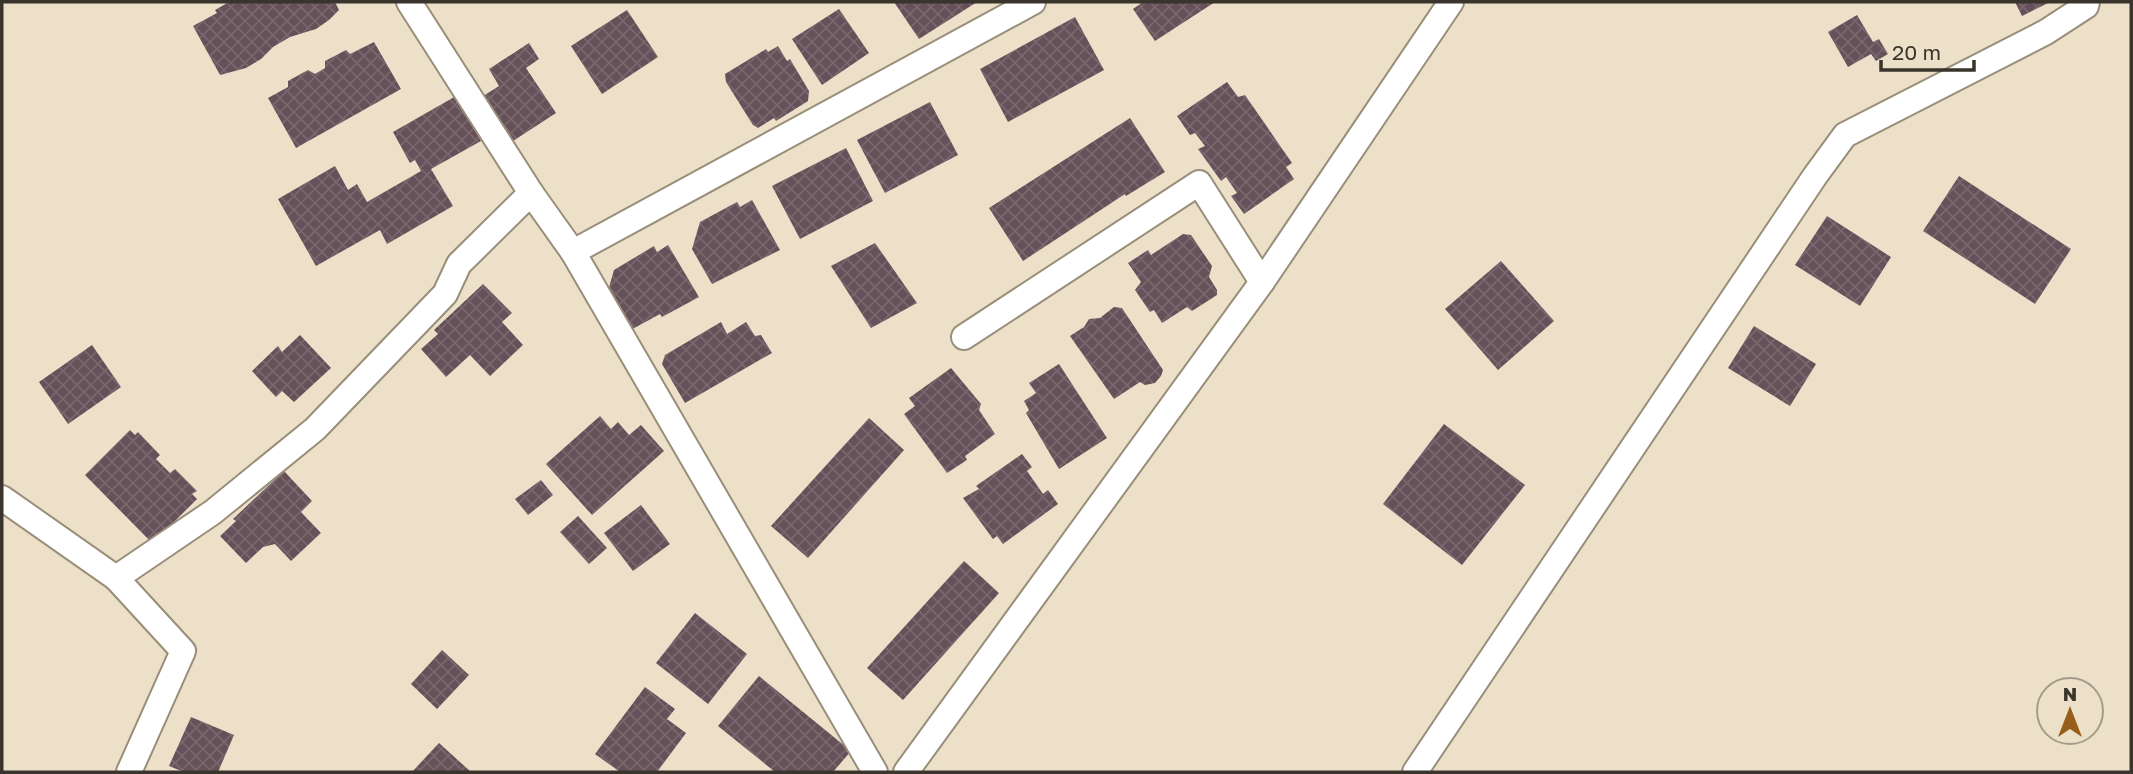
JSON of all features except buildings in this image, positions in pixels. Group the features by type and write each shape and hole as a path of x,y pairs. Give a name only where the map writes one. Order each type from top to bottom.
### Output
{"street":[{"path":"409,2 531,193 573,252 874,772"},
{"path":"573,252 1033,2"},
{"path":"906,772 1262,282 1451,2"},
{"path":"1415,772 1845,135 2046,32 2086,6 2087,2"},
{"path":"964,337 1199,183 1262,282"},
{"path":"116,578 213,512 315,429 445,294 459,264 531,193"},
{"path":"2,498 116,578 183,651 130,772"}]}
